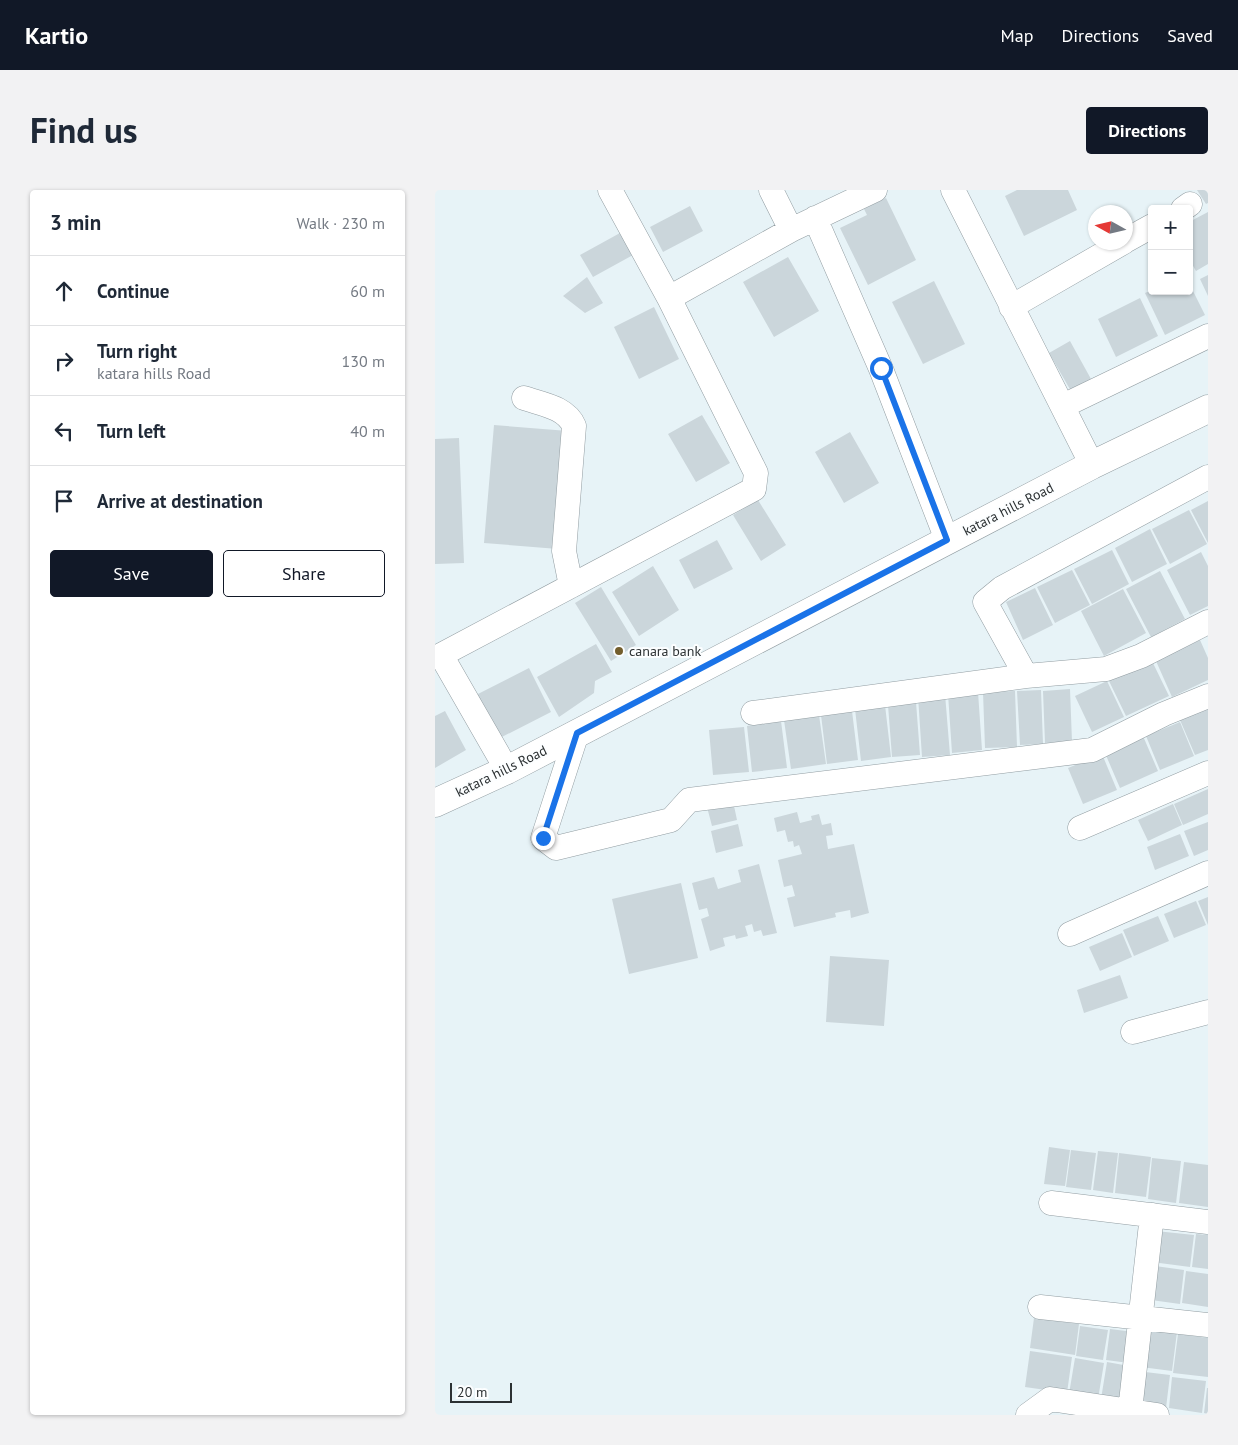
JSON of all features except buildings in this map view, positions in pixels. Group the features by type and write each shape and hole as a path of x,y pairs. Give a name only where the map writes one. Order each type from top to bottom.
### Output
{"main road":[{"name":"katara hills Road","path":"435,802 507,770 1092,465 1208,410"}],"street":[{"path":"507,770 441,654 754,489 756,473 669,298 610,190"},
{"path":"771,190 791,230"},
{"path":"669,298 791,230 875,190"},
{"path":"958,192 1011,307 1092,465"},
{"path":"815,218 881,368 947,540"},
{"path":"1133,237 1148,228"},
{"path":"1011,307 1111,250"},
{"path":"1063,406 1208,336"},
{"path":"524,398 560,410 571,420 574,426 564,551 571,586"},
{"path":"1026,676 985,602 1002,588 1208,477"},
{"path":"753,713 1026,676 1105,669 1141,656 1208,622"},
{"path":"577,733 543,838 556,848 671,820 689,800 1092,750 1164,714 1208,696"},
{"path":"1080,828 1208,773"},
{"path":"1070,934 1208,873"},
{"path":"1133,1032 1208,1012"},
{"path":"1051,1203 1208,1222"},
{"path":"1130,1411 1153,1215"},
{"path":"1040,1307 1208,1325"},
{"path":"1028,1415 1050,1399 1157,1415"}],"place":[{"name":"canara bank","path":"619,651"}],"route":[{"path":"543,838 577,733 947,540 881,368"}]}
